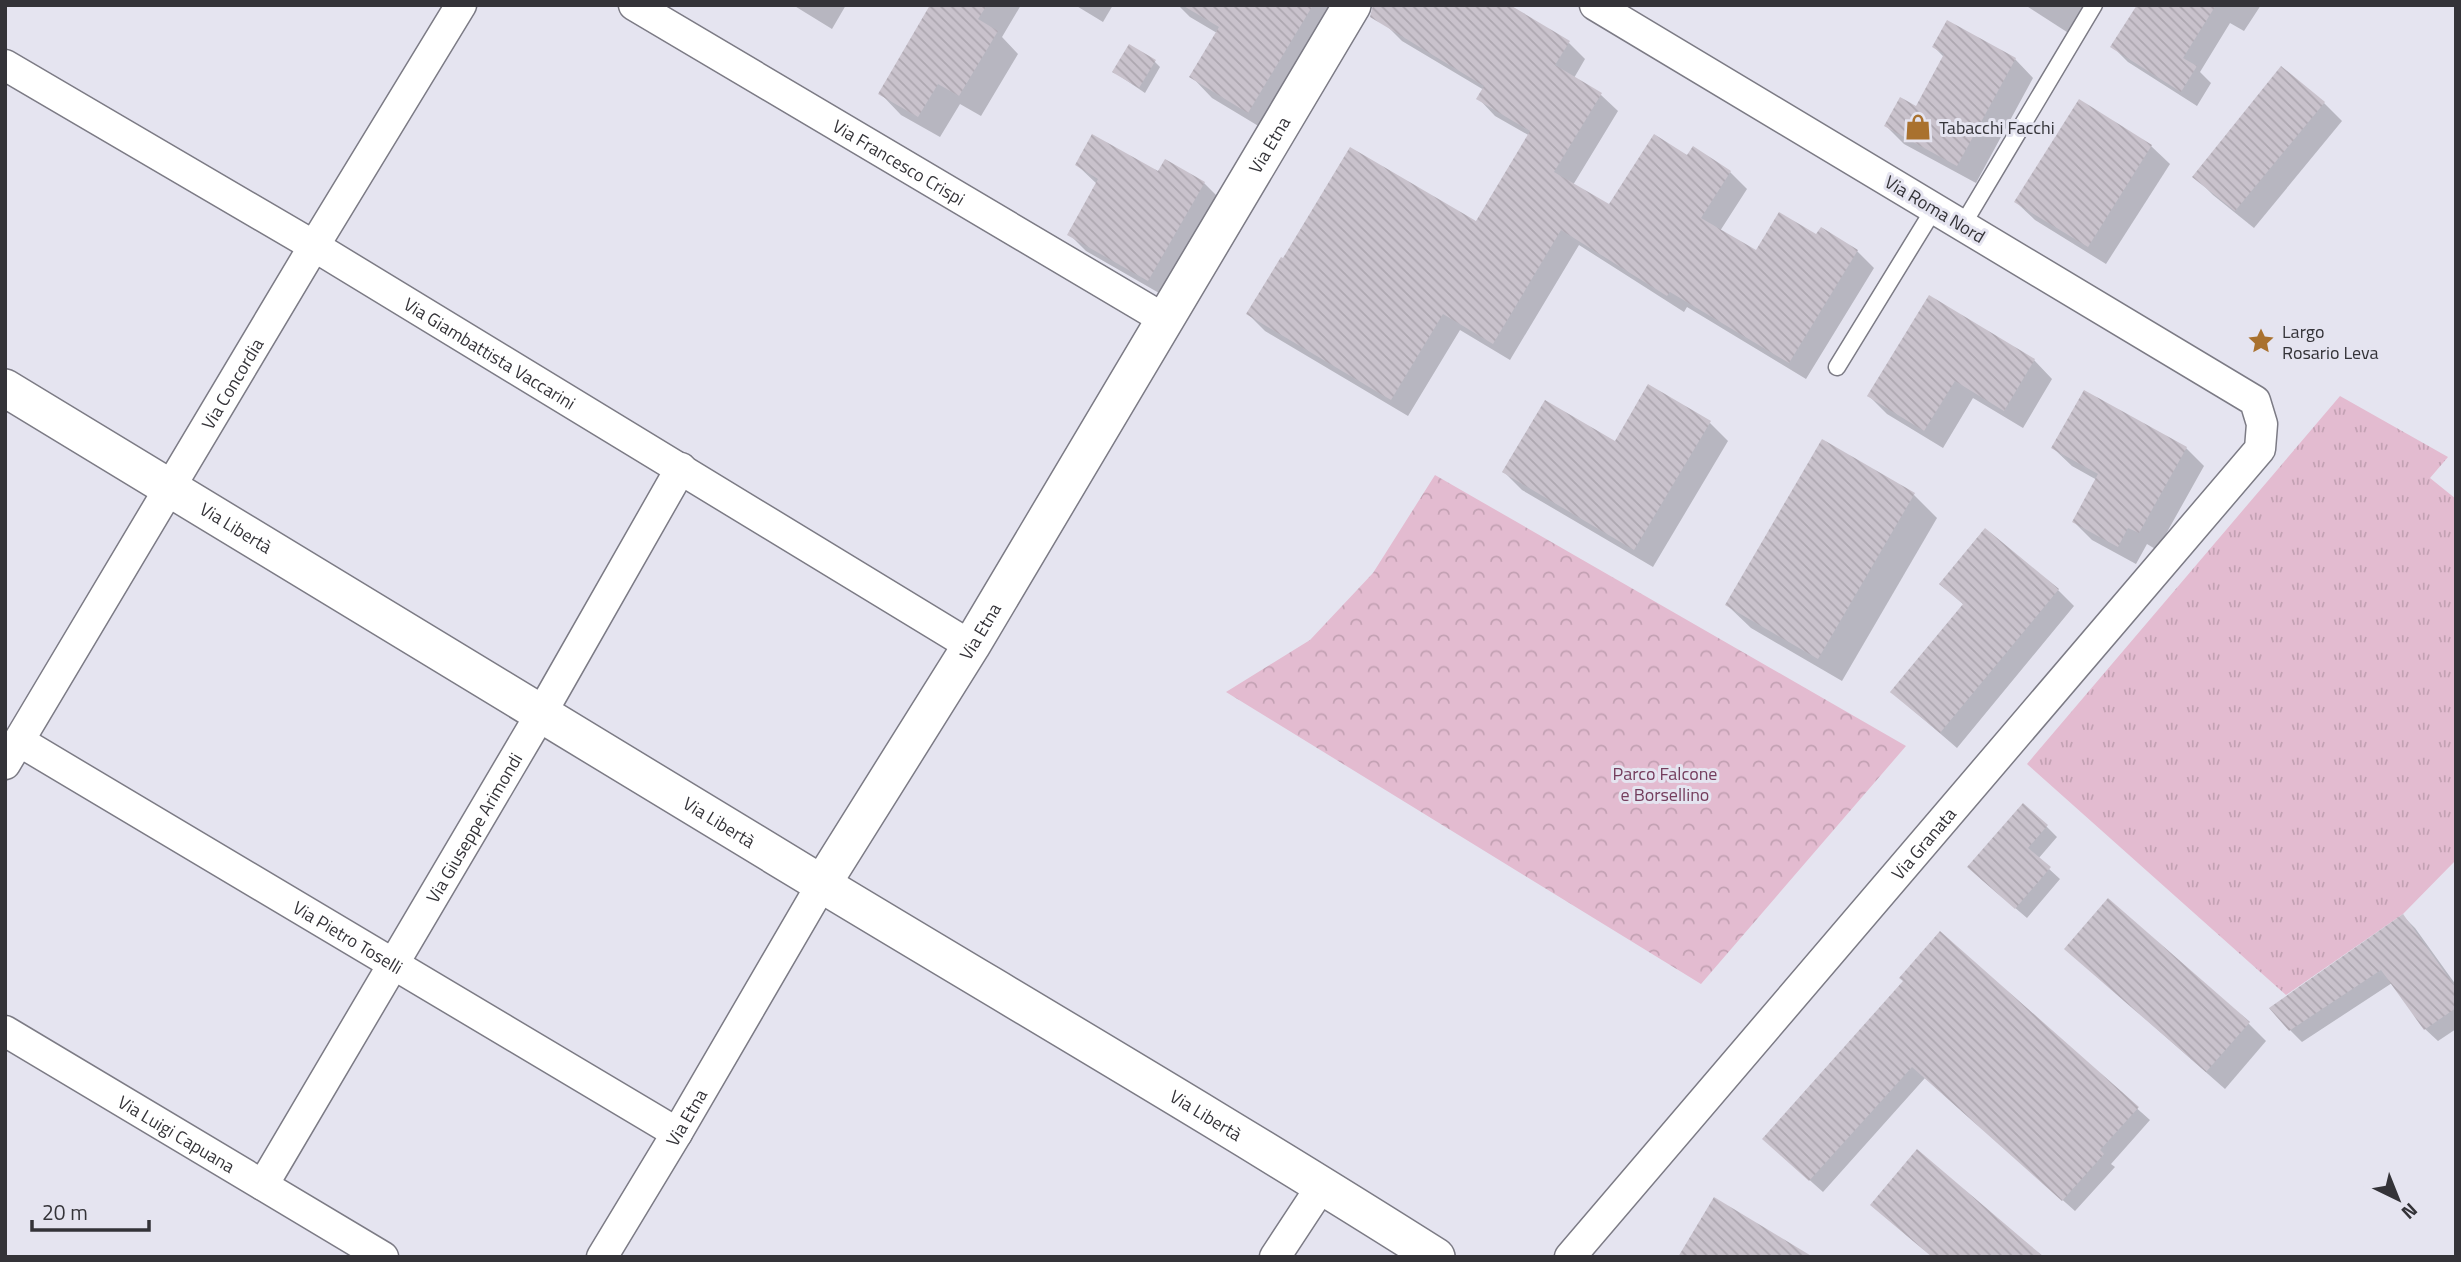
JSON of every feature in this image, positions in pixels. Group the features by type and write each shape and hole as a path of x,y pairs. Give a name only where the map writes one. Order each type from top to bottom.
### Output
{"street":[{"name":"Via Concordia","path":"12,753 461,5"},
{"name":"Via Francesco Crispi","path":"634,5 1164,319"},
{"name":"Via Etna","path":"602,1257 822,884 971,646 1352,5"},
{"name":"Via Roma Nord","path":"1595,5 2255,401 2262,424"},
{"name":"Via Giambattista Vaccarini","path":"5,65 314,246 971,646"},
{"name":"Via Libertà","path":"5,388 822,884 1323,1184 1436,1257"},
{"name":"Via Granata","path":"1570,1257 2260,449 2262,424"},
{"name":"Via Giuseppe Arimondi","path":"263,1185 542,712 681,468"},
{"name":"Via Pietro Toselli","path":"12,753 394,964 677,1133"},
{"name":"Via Luigi Capuana","path":"5,1031 383,1257"},
{"path":"1275,1257 1323,1184"}],"lane":[{"path":"1962,226 2094,5"},
{"path":"1838,367 1934,209"}],"green space":[{"path":"2340,396 2448,457 2430,478 2456,499 2456,860 2403,914 2286,995 2027,764"},
{"name":"Parco Falcone e Borsellino","path":"1435,475 1906,746 1701,984 1226,692 1310,640 1373,573"}],"building":[{"path":"930,5 987,5 978,19 998,31 959,96 938,84 918,117 878,94"},
{"path":"1182,5 1313,5 1248,113 1189,77 1219,27"},
{"path":"1373,5 1510,5 1570,41 1555,65 1602,93 1554,172 1609,204 1654,134 1687,155 1693,146 1731,171 1701,218 1756,250 1779,212 1816,234 1821,227 1858,250 1789,363 1670,292 1667,296 1561,230 1493,344 1443,314 1391,400 1246,314 1350,147 1476,221 1530,131 1476,99 1484,86 1370,17"},
{"path":"2137,5 2216,5 2183,58 2197,66 2181,92 2110,47"},
{"path":"1947,20 2016,58 1957,166 1884,126 1900,97 1916,106 1944,54 1932,47"},
{"path":"1129,44 1156,60 1139,88 1112,72"},
{"path":"2281,66 2325,102 2235,211 2192,177"},
{"path":"2079,99 2152,145 2088,247 2014,202"},
{"path":"1092,134 1158,171 1165,159 1205,182 1148,281 1067,235 1098,179 1075,165"},
{"path":"1929,295 2035,359 2004,411 1955,381 1924,431 1867,396"},
{"path":"1648,384 1711,421 1634,550 1502,472 1545,400 1615,441"},
{"path":"2084,390 2187,447 2139,533 2128,528 2118,547 2072,522 2098,474 2051,448"},
{"path":"1822,439 1915,493 1818,659 1725,605"},
{"path":"1985,528 2059,589 1940,733 1890,692 1963,604 1939,584"},
{"path":"2023,803 2048,825 2028,848 2051,867 2015,909 1967,867"},
{"path":"2108,898 2250,1022 2206,1072 2064,949"},
{"path":"2403,914 2456,988 2456,1008 2424,1030 2381,970 2289,1031 2269,1008"},
{"path":"1940,931 2139,1107 2100,1150 2104,1154 2062,1201 1912,1067 1809,1181 1762,1139 1903,981 1899,978"},
{"path":"1917,1149 2044,1257 1932,1257 1870,1205"},
{"path":"1714,1197 1813,1257 1678,1257"}],"place":[{"name":"Tabacchi Facchi","path":"1918,127"},
{"name":"Largo Rosario Leva","path":"2261,341"}]}
